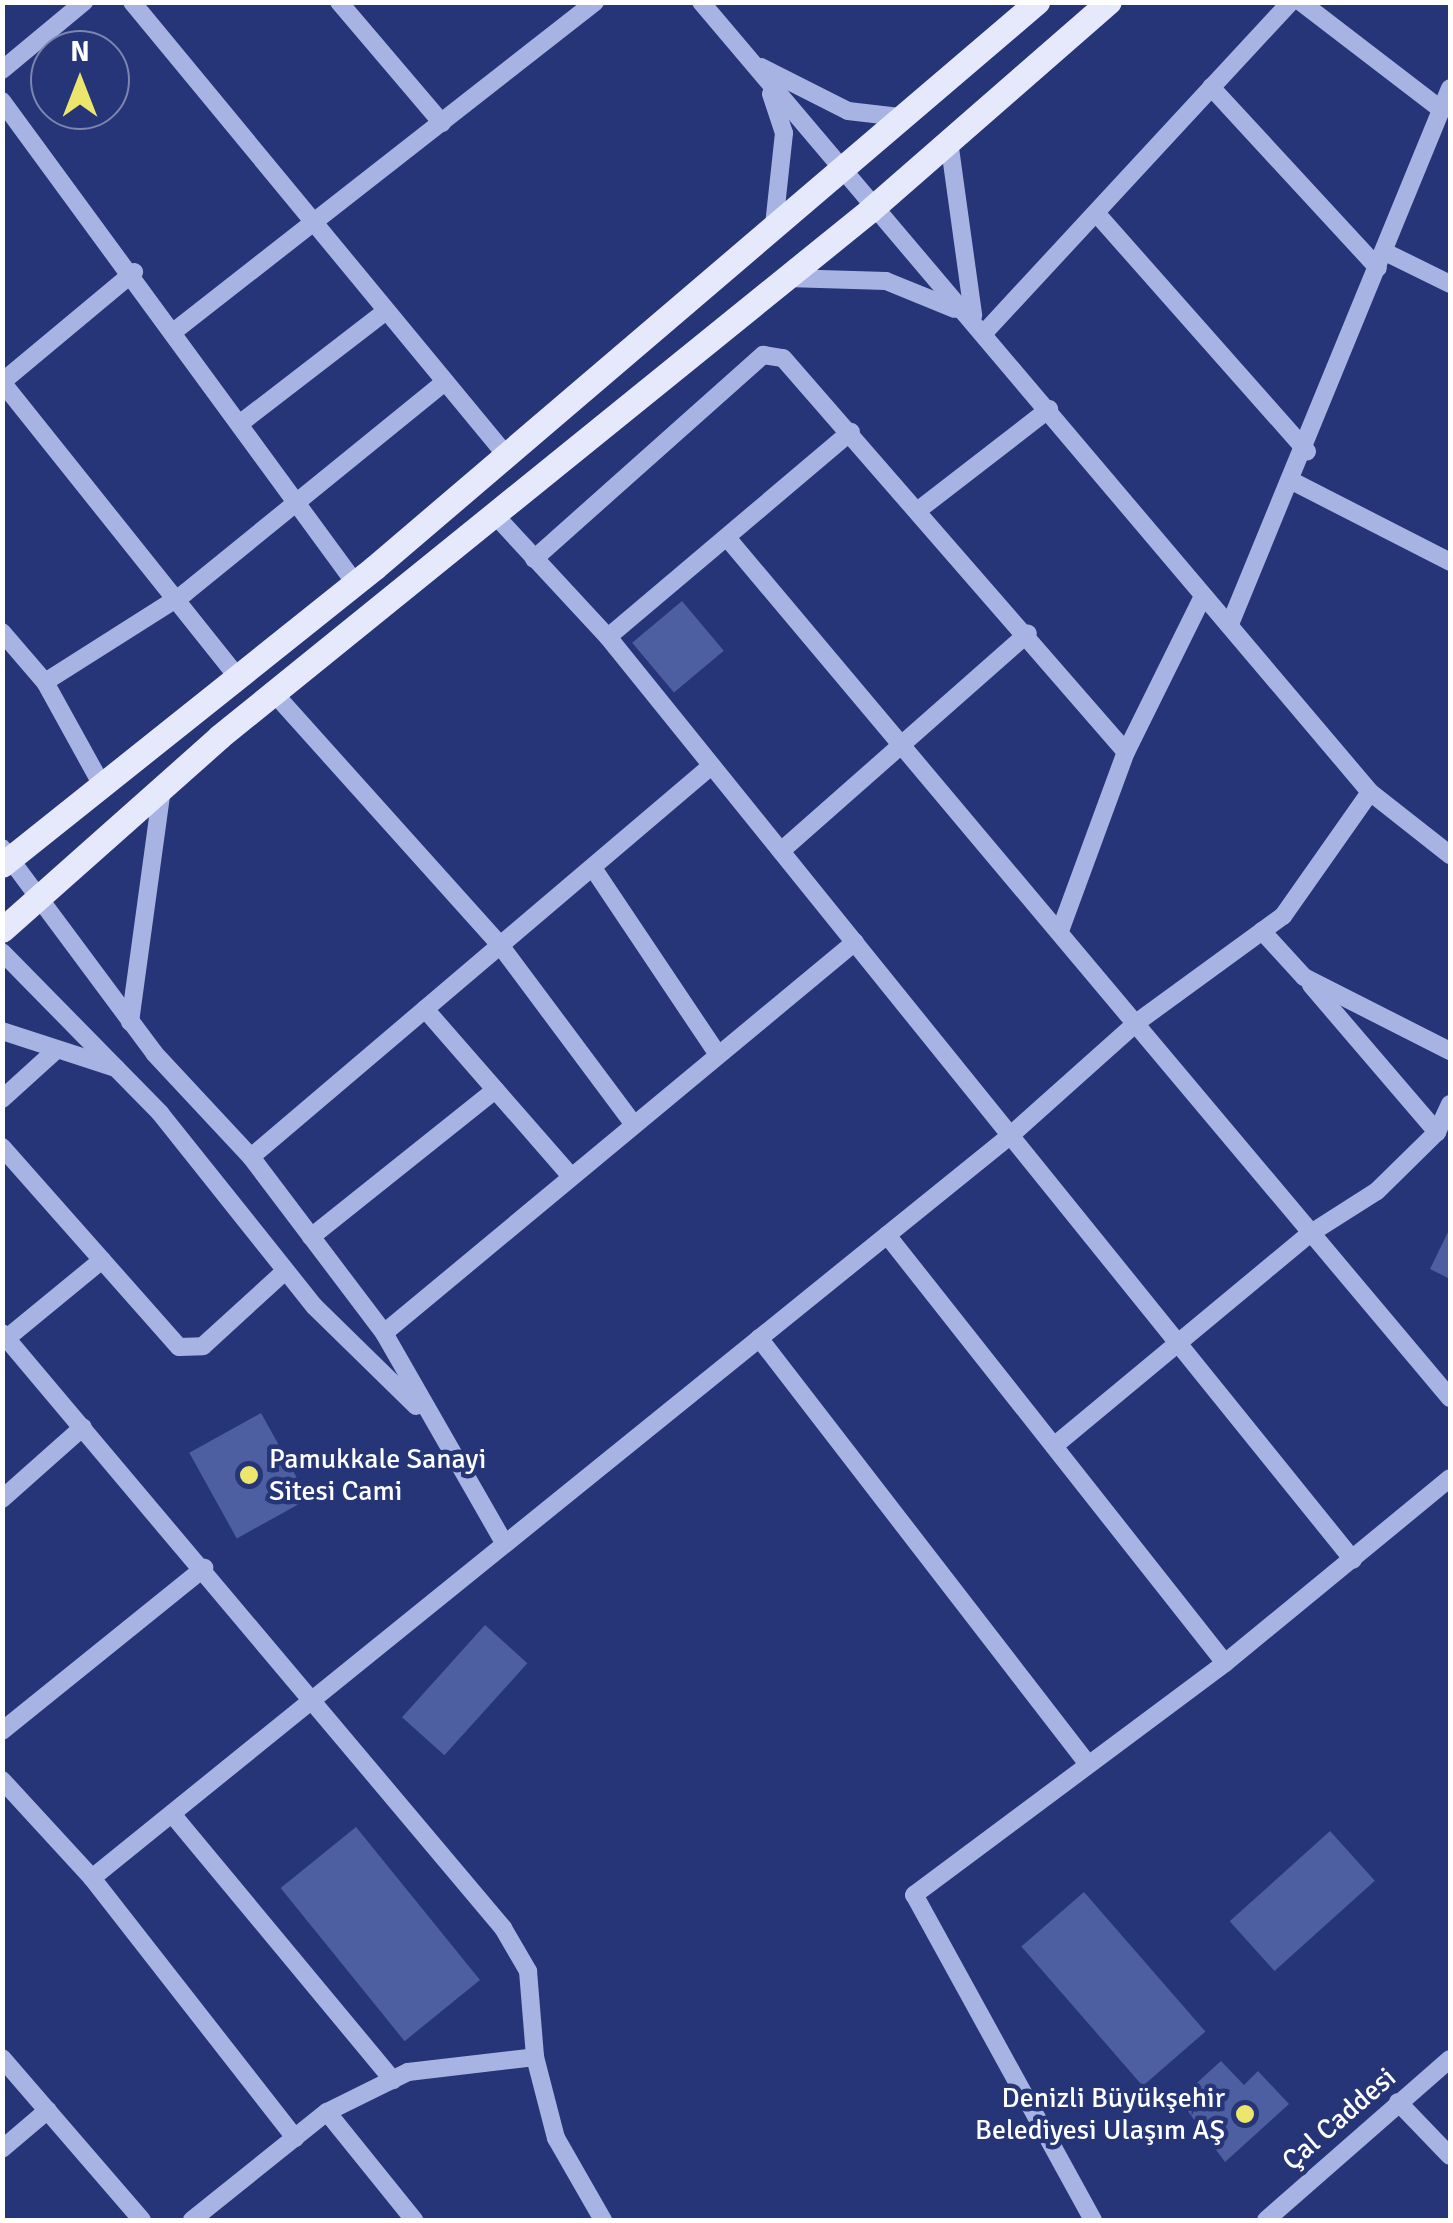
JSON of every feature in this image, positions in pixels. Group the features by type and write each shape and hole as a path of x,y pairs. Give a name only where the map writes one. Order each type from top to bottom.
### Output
{"main road":[{"path":"6,857 104,788 355,584 1037,2"},
{"path":"2,930 272,692 787,278 1108,2"}],"street":[{"path":"2,70 84,2"},
{"path":"132,2 506,455"},
{"path":"339,2 442,123"},
{"path":"176,330 595,2"},
{"path":"701,2 869,210 980,326 1370,792 1450,855"},
{"path":"980,326 1097,214 1291,2"},
{"path":"1302,2 1442,110"},
{"path":"754,64 848,110 900,117"},
{"path":"754,64 784,133 774,225"},
{"path":"1210,87 1381,260 1450,284"},
{"path":"1230,624 1307,451 1450,88"},
{"path":"2,101 134,272 355,584"},
{"path":"949,142 958,258 980,326"},
{"path":"1097,214 1307,451"},
{"path":"134,272 2,382 169,603 238,678"},
{"path":"787,278 886,281 980,326"},
{"path":"242,422 386,311"},
{"path":"534,559 763,356 783,358 921,508 1126,752"},
{"path":"46,682 169,603 445,382"},
{"path":"921,508 1048,409"},
{"path":"608,637 729,540 851,432"},
{"path":"1292,481 1450,562"},
{"path":"493,512 608,637 1353,1560"},
{"path":"729,540 902,739 1450,1398"},
{"path":"1060,932 1126,752 1203,596"},
{"path":"2,632 46,682 104,788"},
{"path":"780,851 902,739 1028,632"},
{"path":"272,692 500,945 632,1122"},
{"path":"251,1157 711,766"},
{"path":"130,1022 162,788"},
{"path":"92,1878 316,1699 502,1539 1012,1134 1136,1023 1262,932 1329,858 1370,792"},
{"path":"6,857 36,904 130,1022 251,1157 384,1334 502,1539"},
{"path":"594,868 717,1053"},
{"path":"1262,932 1437,1132"},
{"path":"384,1334 632,1122 855,942"},
{"path":"2,952 118,1068 285,1270 431,1421"},
{"path":"1304,977 1450,1051"},
{"path":"424,1009 570,1175"},
{"path":"2,1031 118,1068"},
{"path":"2,1100 56,1050"},
{"path":"311,1237 495,1090"},
{"path":"1054,1446 1176,1340 1311,1233 1377,1191 1437,1132 1450,1104"},
{"path":"2,1147 102,1260 191,1350 285,1270"},
{"path":"886,1235 1225,1664"},
{"path":"102,1260 5,1336 316,1699 503,1928 528,1972 535,2057 556,2138 603,2220"},
{"path":"759,1338 1087,1764"},
{"path":"2,1499 83,1427"},
{"path":"1093,2220 913,1906 921,1885 1225,1664 1450,1478"},
{"path":"2,1731 204,1568"},
{"path":"2,1780 92,1878 295,2138"},
{"path":"172,1814 393,2080"},
{"path":"196,2219 327,2112 393,2080 535,2057"},
{"path":"2,2058 142,2220"},
{"name":"Çal Caddesi","path":"1266,2220 1450,2059"},
{"path":"1398,2102 1450,2156"},
{"path":"2,2148 48,2110"},
{"path":"327,2112 414,2220"}],"building":[{"path":"682,601 724,651 674,693 632,643"},
{"path":"1450,1228 1450,1279 1430,1269"},
{"name":"Pamukkale Sanayi Sitesi Cami","path":"261,1413 309,1499 237,1538 189,1453"},
{"path":"485,1625 527,1663 444,1755 402,1717"},
{"path":"356,1827 480,1980 405,2041 281,1888"},
{"path":"1330,1831 1375,1881 1275,1971 1230,1921"},
{"path":"1084,1892 1205,2032 1143,2086 1021,1946"},
{"name":"Denizli Büyükşehir Belediyesi Ulaşım AŞ","path":"1221,2061 1244,2085 1258,2071 1289,2104 1225,2162 1179,2099"}],"place":[{"name":"Pamukkale Sanayi Sitesi Cami","path":"249,1475"},
{"name":"Denizli Büyükşehir Belediyesi Ulaşım AŞ","path":"1245,2114"}]}
